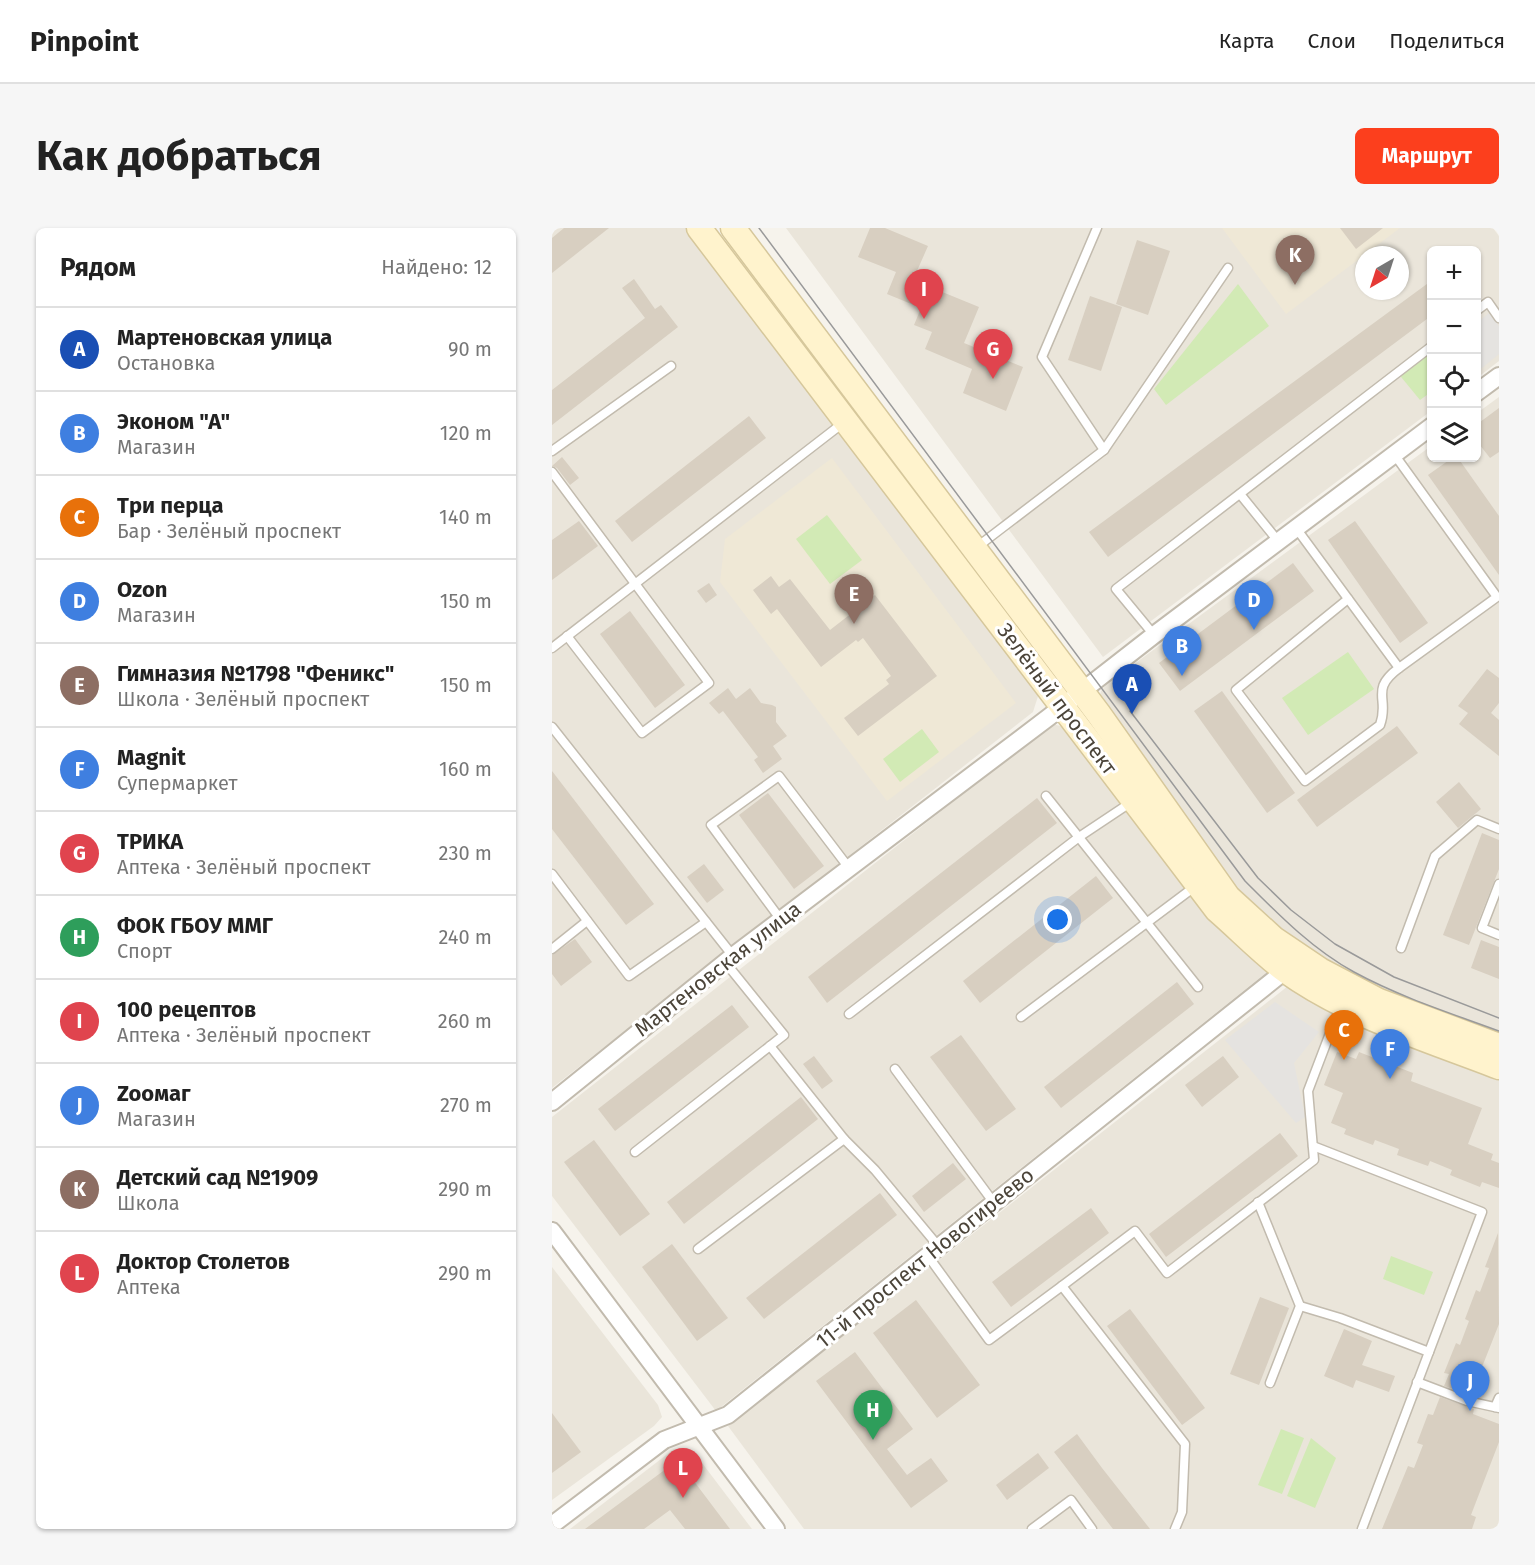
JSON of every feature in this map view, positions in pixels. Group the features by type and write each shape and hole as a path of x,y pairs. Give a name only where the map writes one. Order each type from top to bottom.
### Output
{"main road":[{"name":"Зелёный проспект","path":"699,228 1217,910 1286,970 1341,1004 1386,1024 1499,1067"},
{"name":"Зелёный проспект","path":"733,228 1081,690 1227,897 1274,939 1320,970 1379,1001 1499,1046"}],"street":[{"path":"1481,389 1499,376"},
{"name":"Мартеновская улица","path":"552,1102 729,959 1154,634 1427,429"},
{"name":"11-й проспект Новогиреево","path":"552,1527 664,1440 728,1416 1286,970"},
{"path":"552,1231 776,1529"}],"lane":[{"path":"1097,228 1042,357 1104,450"},
{"path":"975,549 1104,450 1228,268"},
{"path":"1481,307 1488,302 1499,318"},
{"path":"1154,634 1116,589 1427,349"},
{"path":"552,451 671,366"},
{"path":"552,648 846,420"},
{"path":"1348,599 1236,690 1305,781 1380,724 1383,716 1381,692 1384,682 1399,668 1498,596 1394,454"},
{"path":"552,472 709,683 642,733 567,636"},
{"path":"1240,494 1278,541"},
{"path":"1296,528 1399,668"},
{"path":"552,727 706,922 729,959 784,1035 635,1152"},
{"path":"781,920 711,825 779,776 849,868"},
{"path":"1046,796 1198,987"},
{"path":"849,1014 1078,837 1134,801"},
{"path":"1401,948 1436,856 1477,820 1499,829"},
{"path":"552,874 629,976 706,922"},
{"path":"1499,884 1482,928 1499,935"},
{"path":"1021,1017 1197,885"},
{"path":"552,949 587,921"},
{"path":"771,1046 844,1139 875,1170 933,1251 989,1340 1135,1231 1167,1273 1314,1160 1308,1091 1341,1004"},
{"path":"895,1069 994,1203"},
{"path":"698,1250 844,1139"},
{"path":"1312,1146 1482,1212 1362,1529"},
{"path":"1258,1202 1300,1306 1270,1383"},
{"path":"1062,1286 1185,1444 1182,1512 1175,1529"},
{"path":"1300,1306 1340,1318 1429,1352"},
{"path":"1417,1382 1467,1401 1497,1408 1499,1398"},
{"path":"1032,1529 1071,1500 1092,1529"}],"shaded area":[{"path":"552,228 687,228 1039,693 1033,712 552,1088"},
{"path":"786,228 1493,228 1499,236 1499,361 1481,375 1481,246 1427,246 1427,414 1103,657"},
{"path":"1222,228 1400,228 1376,246 1355,246 1355,262 1286,314"},
{"path":"1489,313 1499,326 1499,354 1481,369 1481,354 1481,320"},
{"path":"1499,397 1499,1038 1374,990 1315,958 1268,921 1222,875 1098,702 1101,691 1107,684 1427,449 1427,462 1481,462 1481,410"},
{"path":"832,458 1016,703 887,801 720,582 725,539"},
{"path":"1052,724 1069,728 1271,969 716,1411 552,1196 552,1117"},
{"path":"1288,986 1499,1078 1499,1529 804,1529 728,1426"},
{"path":"1275,1002 1319,1032 1294,1063 1305,1117 1296,1123 1225,1040"},
{"path":"552,1267 658,1405 662,1417 654,1426 552,1500"},
{"path":"674,1449 693,1451 752,1529 570,1529"}],"green space":[{"path":"1238,284 1269,326 1166,405 1154,389"},
{"path":"1426,350 1427,395 1420,400 1397,372"},
{"path":"827,515 862,560 830,584 796,539"},
{"path":"1348,652 1374,689 1308,735 1282,698"},
{"path":"922,729 939,752 900,782 883,759"},
{"path":"1391,1256 1433,1272 1424,1295 1383,1279"},
{"path":"1281,1429 1304,1438 1282,1494 1258,1485"},
{"path":"1311,1438 1336,1458 1315,1508 1287,1496"}],"building":[{"path":"564,228 609,228 552,273 552,238"},
{"path":"870,228 885,228 928,246 913,280 979,307 964,343 1023,367 1006,411 963,393 972,369 925,349 932,332 914,325 921,308 887,294 896,272 858,257"},
{"path":"1340,228 1383,228 1360,246 1355,248"},
{"path":"1137,240 1170,251 1148,315 1116,304"},
{"path":"634,279 655,309 661,305 678,327 552,425 552,390 645,318 622,288"},
{"path":"1427,284 1427,319 1108,557 1089,532 1405,300 1409,300 1409,297"},
{"path":"1090,296 1122,307 1101,371 1068,360"},
{"path":"1499,408 1499,452 1490,458 1481,446 1481,421"},
{"path":"749,416 766,438 632,542 615,521"},
{"path":"562,457 579,478 570,485 557,468 552,466"},
{"path":"1446,462 1461,462 1499,516 1499,575 1428,475"},
{"path":"579,521 598,546 552,580 552,540"},
{"path":"1355,521 1428,623 1400,643 1328,540"},
{"path":"1293,563 1314,591 1180,691 1159,663"},
{"path":"771,576 779,587 790,579 830,630 875,595 937,676 858,736 844,718 889,684 886,680 891,676 863,638 858,642 856,640 821,667 777,609 771,614 753,590"},
{"path":"709,583 717,595 706,603 697,591"},
{"path":"630,611 685,685 655,708 600,634"},
{"path":"1487,669 1499,678 1499,703 1491,713 1499,720 1499,756 1459,724 1468,713 1458,706"},
{"path":"728,688 736,699 750,688 761,703 776,707 776,722 787,736 773,746 782,759 763,773 754,760 758,757 723,711 719,714 709,703"},
{"path":"1222,691 1295,793 1267,813 1194,711"},
{"path":"1397,726 1418,753 1317,827 1297,800"},
{"path":"552,771 654,904 626,925 552,829"},
{"path":"1459,782 1481,809 1458,828 1436,802"},
{"path":"768,793 824,866 794,889 739,815"},
{"path":"1037,798 1057,823 827,1003 808,977"},
{"path":"1482,833 1499,840 1499,869 1469,945 1443,935"},
{"path":"704,864 724,890 707,903 687,877"},
{"path":"1096,876 1113,898 980,1003 963,981"},
{"path":"575,939 592,962 561,986 552,974 552,955"},
{"path":"1481,940 1499,947 1499,979 1471,968"},
{"path":"1177,982 1194,1004 1061,1108 1044,1087"},
{"path":"732,1005 749,1027 615,1131 598,1109"},
{"path":"961,1035 1016,1109 986,1131 930,1057"},
{"path":"1337,1052 1356,1059 1359,1052 1413,1073 1411,1081 1482,1108 1468,1144 1493,1154 1491,1160 1499,1163 1499,1188 1482,1182 1480,1187 1450,1175 1452,1170 1430,1161 1428,1166 1397,1155 1399,1149 1375,1140 1373,1145 1344,1134 1346,1129 1331,1123 1343,1093 1324,1085"},
{"path":"814,1056 833,1081 822,1089 803,1064"},
{"path":"1223,1056 1239,1077 1202,1107 1185,1085"},
{"path":"801,1097 818,1119 684,1224 667,1202"},
{"path":"1280,1133 1298,1156 1166,1257 1149,1234"},
{"path":"594,1140 650,1214 620,1236 564,1162"},
{"path":"953,1163 966,1179 924,1212 912,1196"},
{"path":"880,1193 897,1215 764,1319 746,1298"},
{"path":"1091,1208 1109,1233 1011,1307 992,1282"},
{"path":"1498,1233 1499,1324 1471,1395 1444,1386 1449,1374 1444,1373 1456,1343 1460,1345 1469,1321 1465,1319 1476,1290 1480,1292 1489,1268 1485,1267"},
{"path":"672,1244 728,1318 697,1341 642,1267"},
{"path":"1260,1297 1289,1308 1259,1385 1230,1374"},
{"path":"916,1300 980,1385 937,1418 873,1333"},
{"path":"1130,1309 1205,1408 1182,1425 1107,1326"},
{"path":"1344,1329 1372,1341 1362,1365 1395,1376 1389,1392 1356,1380 1353,1388 1324,1376"},
{"path":"855,1352 913,1429 887,1449 907,1475 931,1458 948,1481 911,1508 816,1381"},
{"path":"1440,1397 1474,1409 1473,1414 1499,1424 1499,1442 1471,1515 1476,1517 1472,1529 1382,1529 1408,1466 1414,1468 1423,1445 1417,1443 1428,1414 1433,1415"},
{"path":"552,1413 581,1452 552,1473"},
{"path":"1077,1434 1150,1529 1113,1529 1054,1452"},
{"path":"1038,1453 1049,1468 1007,1500 996,1485"},
{"path":"678,1460 730,1529 685,1529 670,1510 644,1529 585,1529"}],"tram line":[{"path":"759,228 1245,881 1310,942 1354,972 1407,997 1499,1031"},
{"path":"1130,711 1258,878 1291,910 1335,944 1394,977 1499,1018"}],"place":[{"name":"Детский сад №1909","path":"1295,285"},
{"name":"100 рецептов","path":"924,319"},
{"name":"ТРИКА","path":"993,379"},
{"name":"Гимназия №1798 \"Феникс\"","path":"854,624"},
{"name":"Ozon","path":"1254,630"},
{"name":"Эконом \"А\"","path":"1182,676"},
{"name":"Мартеновская улица","path":"1132,714"},
{"name":"Три перца","path":"1344,1060"},
{"name":"Magnit","path":"1390,1079"},
{"name":"Zooмаг","path":"1470,1411"},
{"name":"ФОК ГБОУ ММГ","path":"873,1440"},
{"name":"Доктор Столетов","path":"683,1498"}]}
